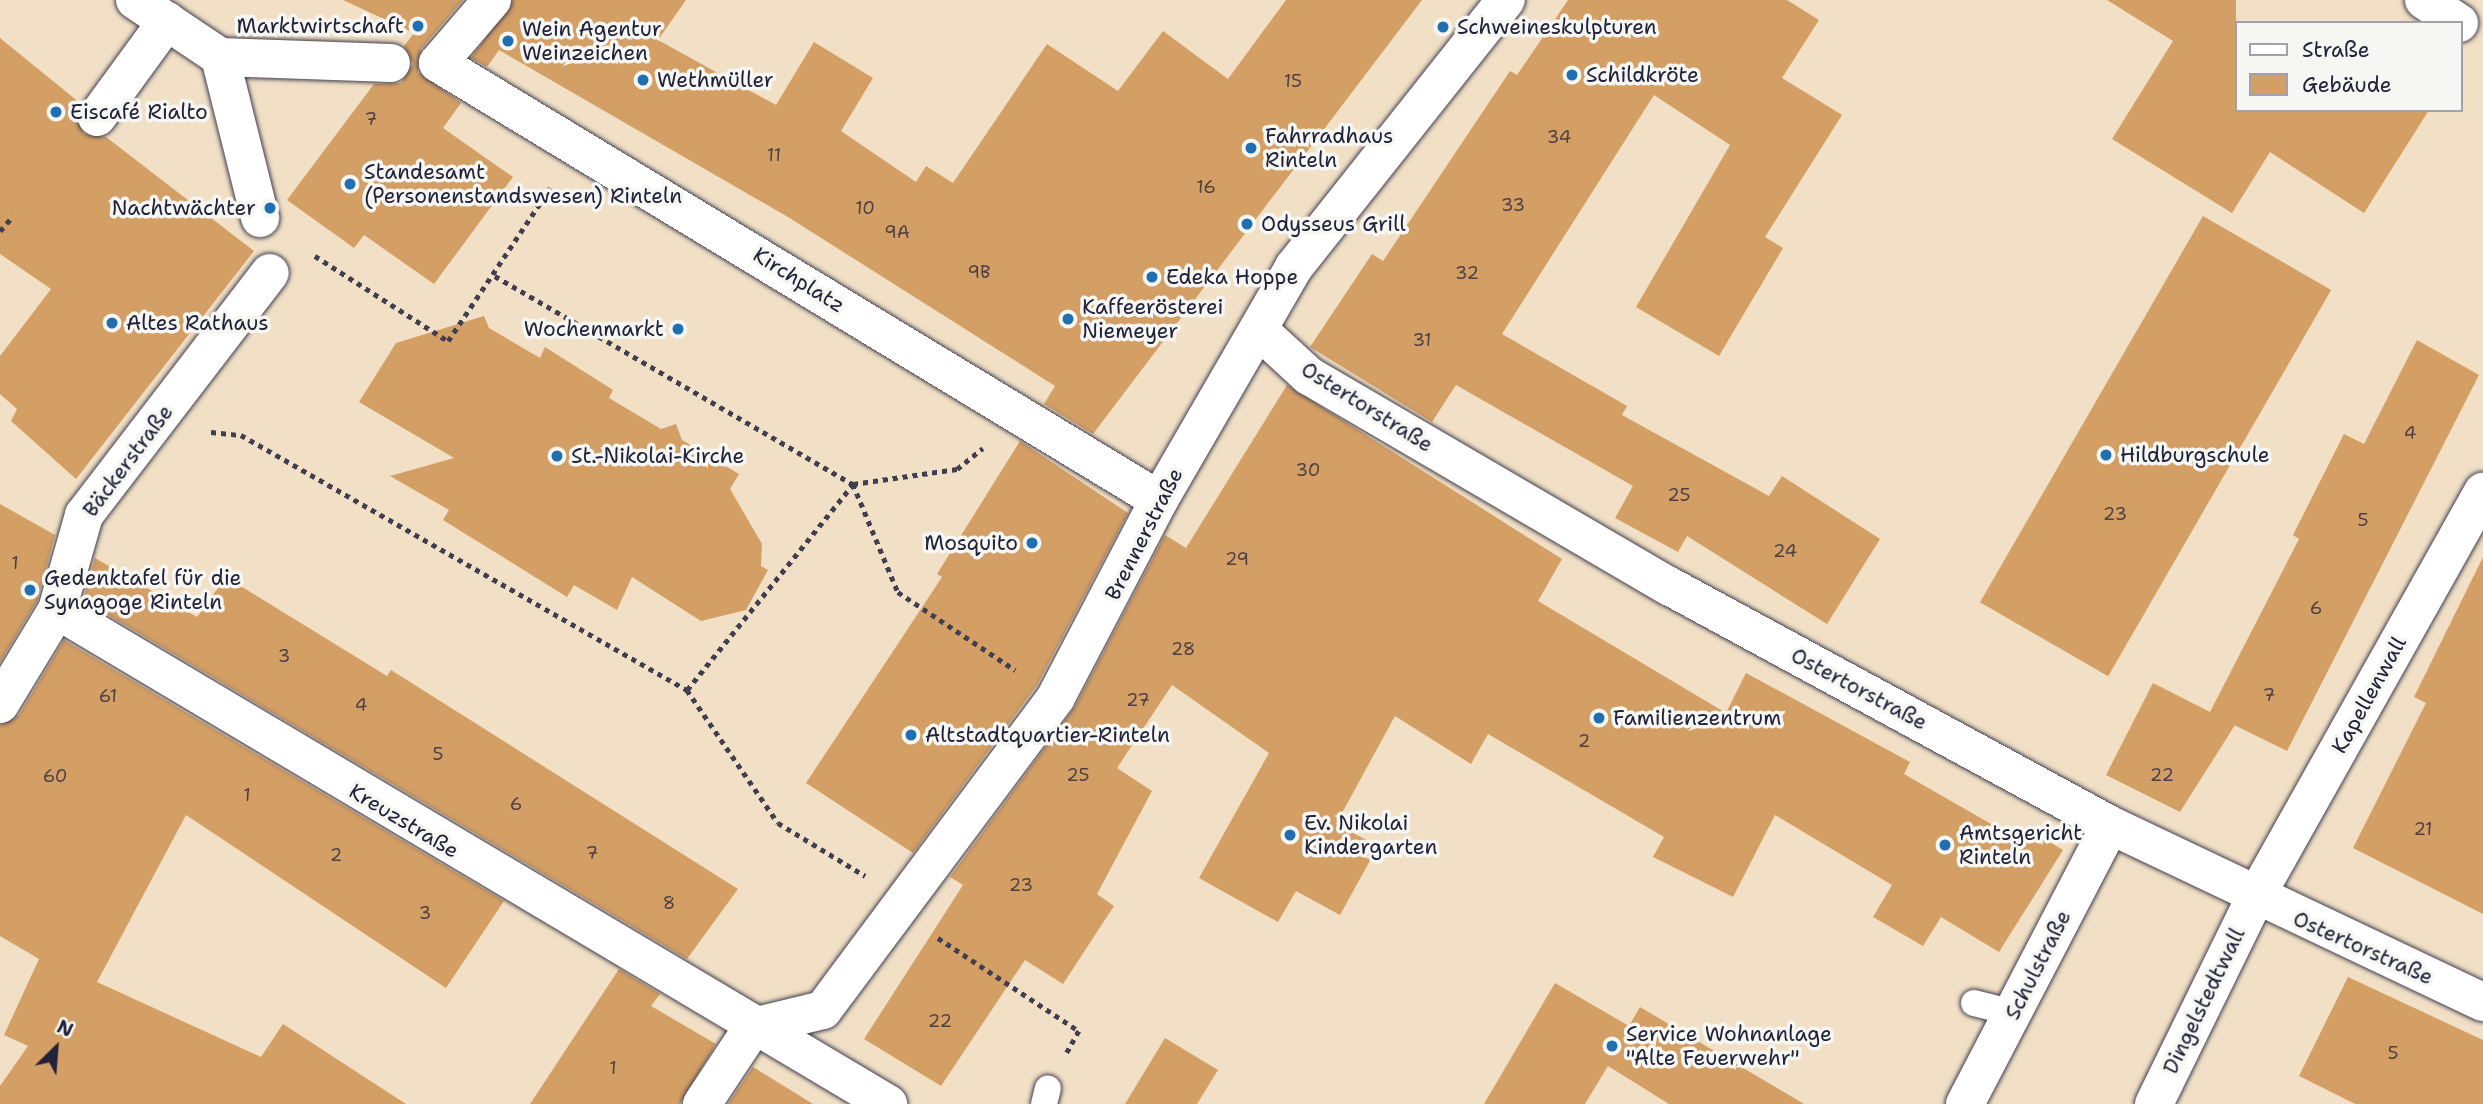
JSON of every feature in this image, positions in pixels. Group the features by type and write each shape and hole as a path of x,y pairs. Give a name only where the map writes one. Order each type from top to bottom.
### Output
{"street":[{"path":"135,0 220,57 391,63"},
{"name":"Kirchplatz","path":"492,0 438,63 1159,500"},
{"name":"Brennerstraße","path":"753,1027 823,1010 1056,697 1159,500 1260,331 1294,267 1506,0"},
{"path":"2424,0 2457,21"},
{"path":"97,117 167,21"},
{"path":"2462,24 2483,38"},
{"path":"220,57 260,218"},
{"name":"Bäckerstraße","path":"0,704 57,610 84,515 270,273"},
{"name":"Ostertorstraße","path":"1260,331 1309,376 1633,565 2110,825 2255,898 2483,1002"},
{"name":"Kapellenwall","path":"2255,898 2483,492"},
{"name":"Kreuzstraße","path":"57,610 753,1027"},
{"name":"Schulstraße","path":"1965,1104 2110,825"},
{"name":"Dingelstedtwall","path":"2154,1104 2255,898"},
{"path":"702,1104 753,1027 888,1104"}],"lane":[{"path":"1974,1003 2014,1013"}],"path":[{"path":"312,254 448,341 495,276 577,147"},
{"path":"0,231 13,216"},
{"path":"495,276 853,484 898,592 1056,697"},
{"path":"687,690 853,484 957,469 1022,417"},
{"path":"155,426 241,435 687,690 778,822 869,878 898,909 1079,1031 1046,1096"}],"building":[{"path":"343,0 463,0 421,49 418,72 461,103 443,128 513,177 434,284 364,235 354,248 287,200 374,84 401,83 413,64 404,46 414,33"},
{"path":"513,0 686,0 658,40 776,105 814,42 873,78 841,131 916,182 926,166 953,183 1047,44 1118,91 1163,31 1228,79 1286,0 1422,0 1093,434 1044,404 1055,386 788,217 499,50 487,67 471,58"},
{"path":"1568,0 1787,0 1819,20 1782,78 1842,115 1765,237 1783,248 1719,356 1636,307 1730,145 1654,95 1502,334 1627,406 1622,415 1769,496 1782,476 1880,539 1827,624 1687,536 1678,552 1615,518 1633,486 1456,385 1432,422 1310,347 1372,254 1383,261 1510,71 1517,75"},
{"path":"2107,0 2236,0 2234,112 2428,112 2364,213 2270,152 2232,213 2112,139 2173,41"},
{"name":"Altes Rathaus","path":"0,38 80,103 75,115 84,134 106,137 254,251 76,479 11,421 17,409 0,394 0,356 51,289 0,254"},
{"path":"2203,216 2331,290 2108,676 1980,602"},
{"name":"St.-Nikolai-Kirche","path":"484,316 489,328 540,358 545,347 613,390 609,398 661,429 676,424 682,440 739,474 730,489 762,544 761,566 768,570 746,610 701,621 632,577 617,610 574,585 567,597 443,520 449,510 390,476 454,458 359,402 396,343"},
{"path":"2417,340 2479,375 2287,751 2235,725 2180,812 2106,775 2153,683 2210,712 2299,539 2293,535 2344,434 2364,444"},
{"path":"1287,385 1562,559 1538,601 1726,713 1746,673 1910,762 1904,774 2019,840 2026,828 2063,850 1999,952 1941,917 1923,946 1873,917 1892,885 1775,815 1733,897 1653,857 1664,837 1488,734 1471,764 1395,716 1336,824 1378,846 1340,915 1296,891 1278,922 1199,878 1269,753 1172,685 1117,768 1152,791 1097,894 1114,906 1063,984 1025,960 941,1086 864,1039 963,885 950,877 1075,707 1165,535 1186,548"},
{"path":"1020,441 1128,513 1037,685 913,853 806,783 942,577 937,574"},
{"path":"0,504 55,535 37,601 0,662"},
{"path":"2483,557 2483,914 2353,848 2426,703 2414,697"},
{"path":"95,558 197,617 226,577 387,676 391,670 738,889 687,959 83,600"},
{"path":"64,640 504,901 446,988 186,815 97,982 261,1057 283,1024 406,1104 0,1104 0,1086 28,1046 4,1035 39,959 0,936 0,726 19,715"},
{"path":"619,969 660,994 651,1006 716,1044 680,1104 530,1104"},
{"path":"2348,977 2483,1040 2483,1104 2355,1104 2299,1076"},
{"name":"Service Wohnanlage \"Alte Feuerwehr\"","path":"1555,983 1629,1026 1640,1007 1804,1104 1669,1104 1608,1066 1585,1104 1484,1104"},
{"path":"1165,1038 1218,1070 1197,1104 1125,1104"},
{"path":"753,1067 813,1104 728,1104"}],"place":[{"name":"Marktwirtschaft","path":"418,26"},
{"name":"Schweineskulpturen","path":"1443,27"},
{"name":"Wein Agentur Weinzeichen","path":"508,41"},
{"name":"Schildkröte","path":"1572,75"},
{"name":"Wethmüller","path":"643,80"},
{"name":"Eiscafé Rialto","path":"56,112"},
{"name":"Fahrradhaus Rinteln","path":"1251,148"},
{"name":"Standesamt (Personenstandswesen) Rinteln","path":"350,184"},
{"name":"Nachtwächter","path":"270,208"},
{"name":"Odysseus Grill","path":"1247,224"},
{"name":"Edeka Hoppe","path":"1152,277"},
{"name":"Kaffeerösterei Niemeyer","path":"1068,319"},
{"name":"Altes Rathaus","path":"112,323"},
{"name":"Wochenmarkt","path":"678,329"},
{"name":"Hildburgschule","path":"2106,455"},
{"name":"St.-Nikolai-Kirche","path":"557,456"},
{"name":"Mosquito","path":"1032,543"},
{"name":"Gedenktafel für die Synagoge Rinteln","path":"30,590"},
{"name":"Familienzentrum","path":"1599,718"},
{"name":"Altstadtquartier-Rinteln","path":"911,735"},
{"name":"Ev. Nikolai Kindergarten","path":"1290,835"},
{"name":"Amtsgericht Rinteln","path":"1945,845"},
{"name":"Service Wohnanlage \"Alte Feuerwehr\"","path":"1612,1046"}]}
